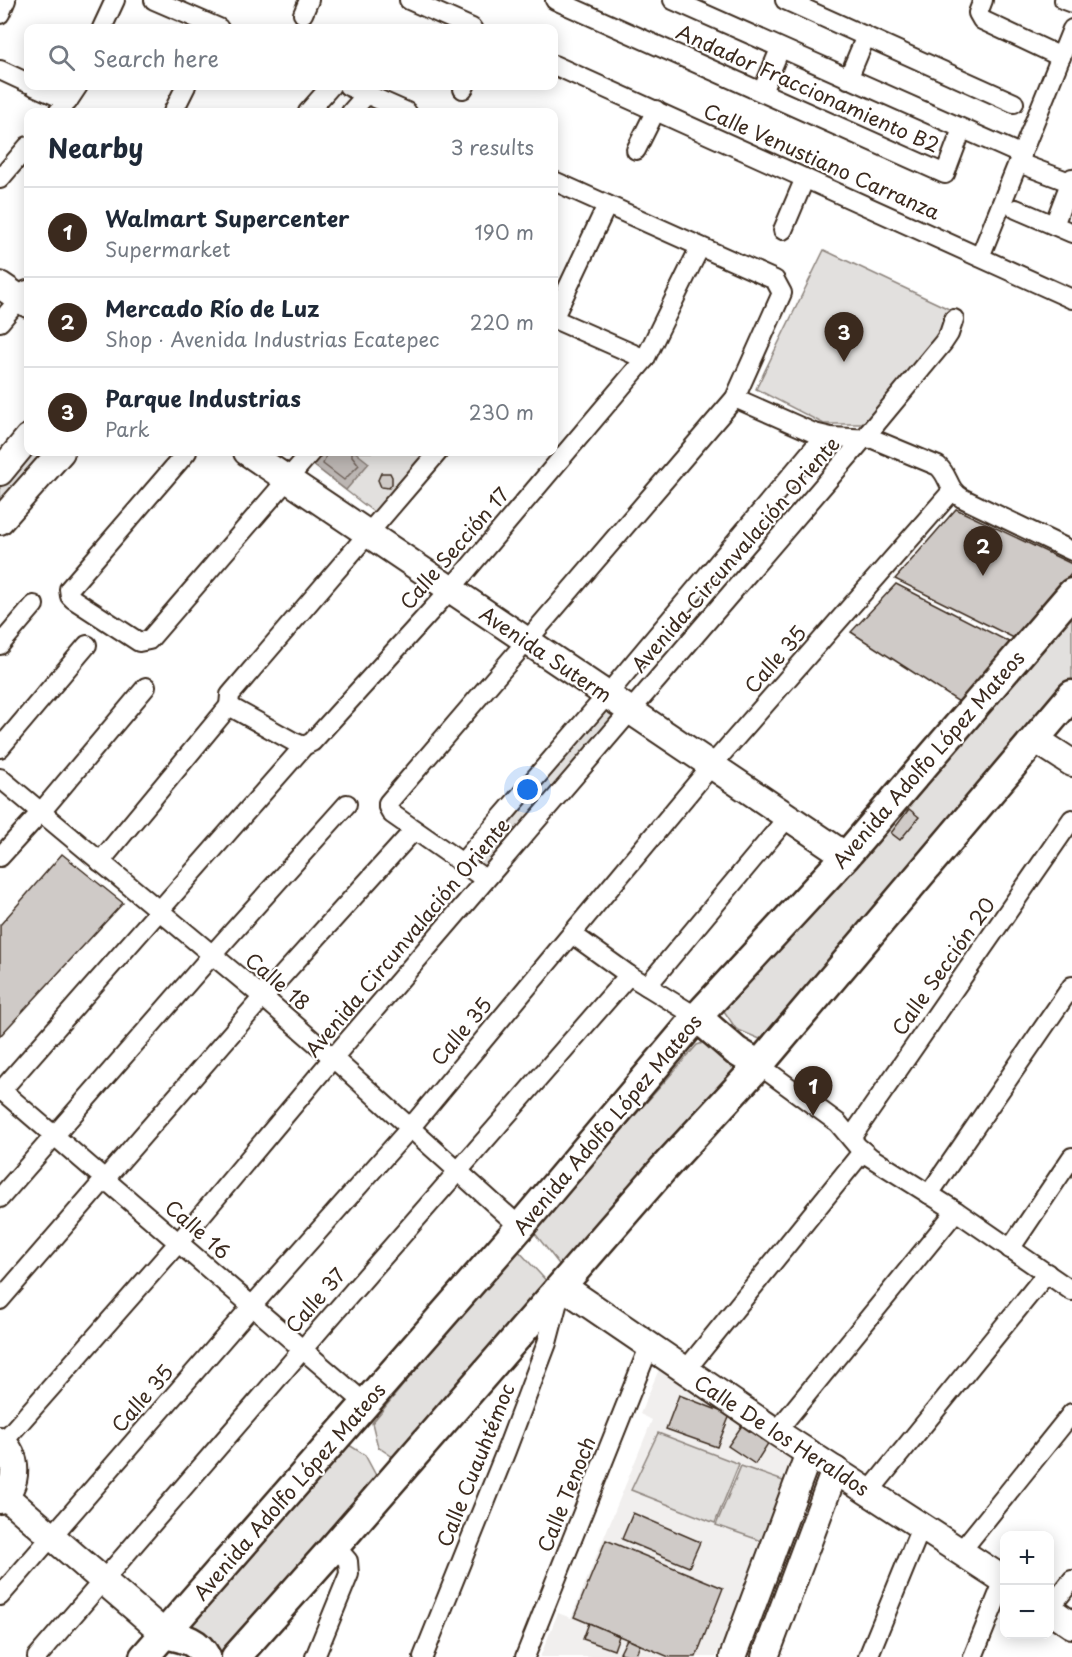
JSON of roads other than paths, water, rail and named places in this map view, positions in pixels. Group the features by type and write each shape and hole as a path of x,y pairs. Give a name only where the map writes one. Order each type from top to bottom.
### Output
{"main road":[{"name":"Avenida Adolfo López Mateos","path":"144,1657 520,1227 697,1017 846,856 1072,592"},
{"path":"236,1657 663,1169 759,1065 1072,695"},
{"path":"697,1017 736,1051 759,1065"},
{"path":"165,1634 192,1641 201,1648 206,1657"}],"street":[{"path":"0,14 6,0"},
{"path":"104,24 115,0"},
{"path":"154,0 207,24"},
{"path":"409,0 463,24"},
{"name":"Andador Fraccionamiento B2","path":"555,0 945,174 962,129"},
{"path":"673,0 962,129 1020,159 1072,181 1054,225"},
{"path":"785,0 1014,103"},
{"path":"983,0 979,11 980,18 1063,68"},
{"path":"1064,0 1072,3"},
{"path":"980,257 1020,159 1063,68 1072,29"},
{"path":"848,79 866,36"},
{"path":"762,92 780,49"},
{"name":"Calle Venustiano Carranza","path":"558,67 1072,299"},
{"path":"0,70 24,81"},
{"path":"44,90 68,100"},
{"path":"175,108 184,90"},
{"path":"312,108 327,90"},
{"path":"358,90 398,108"},
{"path":"355,108 367,94"},
{"path":"636,150 656,110"},
{"path":"0,178 24,151"},
{"path":"783,230 805,178"},
{"path":"485,879 392,814 388,807 390,799 735,398 781,297 781,289 775,280 558,183"},
{"path":"558,309 607,205"},
{"path":"1016,209 1072,233"},
{"name":"Calle Sección 17","path":"1,1090 304,746 312,742 450,590 645,359 700,247"},
{"path":"0,322 19,294"},
{"name":"Avenida Circunvalación Oriente","path":"2,1441 179,1242 485,879 865,438 943,343 954,319"},
{"path":"558,320 645,359"},
{"path":"735,398 824,436 881,441 938,466 944,473 952,491 962,498 1072,551"},
{"name":"Avenida Circunvalación Oriente","path":"462,863 607,695 824,436"},
{"path":"0,472 24,443"},
{"path":"0,521 57,456"},
{"path":"184,456 69,589 73,599 134,640 142,642 149,640 307,456"},
{"name":"Avenida Suterm","path":"253,456 846,856"},
{"path":"100,862 229,706 230,695 435,456"},
{"name":"Calle 35","path":"0,1596 411,1127 712,765 952,491"},
{"path":"0,645 34,604"},
{"path":"0,748 87,645"},
{"path":"0,857 146,687"},
{"path":"229,706 304,746"},
{"path":"1035,738 1072,763"},
{"name":"Calle 18","path":"0,778 263,997 411,1127 520,1227"},
{"path":"0,1198 347,804"},
{"path":"647,986 788,817"},
{"name":"Calle Sección 20","path":"685,1371 857,1145 1072,819"},
{"path":"0,1300 263,997 414,830"},
{"path":"572,934 629,975 697,1017"},
{"name":"Calle 37","path":"37,1657 629,975"},
{"path":"929,1194 1072,986"},
{"path":"759,1065 838,1123 857,1145 1072,1291"},
{"name":"Calle 16","path":"1,1090 366,1404"},
{"path":"1010,1249 1072,1157"},
{"path":"776,1432 956,1211"},
{"path":"869,1492 1047,1273"},
{"name":"Calle De los Heraldos","path":"562,1286 809,1454 1000,1577"},
{"name":"Calle Cuauhtémoc","path":"423,1657 543,1353 562,1286"},
{"name":"Calle Tenoch","path":"525,1657 649,1347"},
{"path":"961,1551 1072,1413"},
{"path":"2,1441 10,1451 15,1474 12,1486 3,1498 165,1634"},
{"path":"733,1657 809,1454"},
{"path":"765,1657 835,1470"},
{"path":"868,1657 922,1525"},
{"path":"315,1657 349,1574 348,1561 335,1546"},
{"path":"1054,1604 1072,1581"},
{"path":"973,1657 1003,1585"},
{"path":"1054,1612 1072,1625"}],"water":[{"path":"319,456 360,456 369,463 346,490 312,464"}],"place":[{"name":"Parque Industrias","path":"844,362"},
{"name":"Mercado Río de Luz","path":"983,576"},
{"name":"Walmart Supercenter","path":"813,1116"}]}
